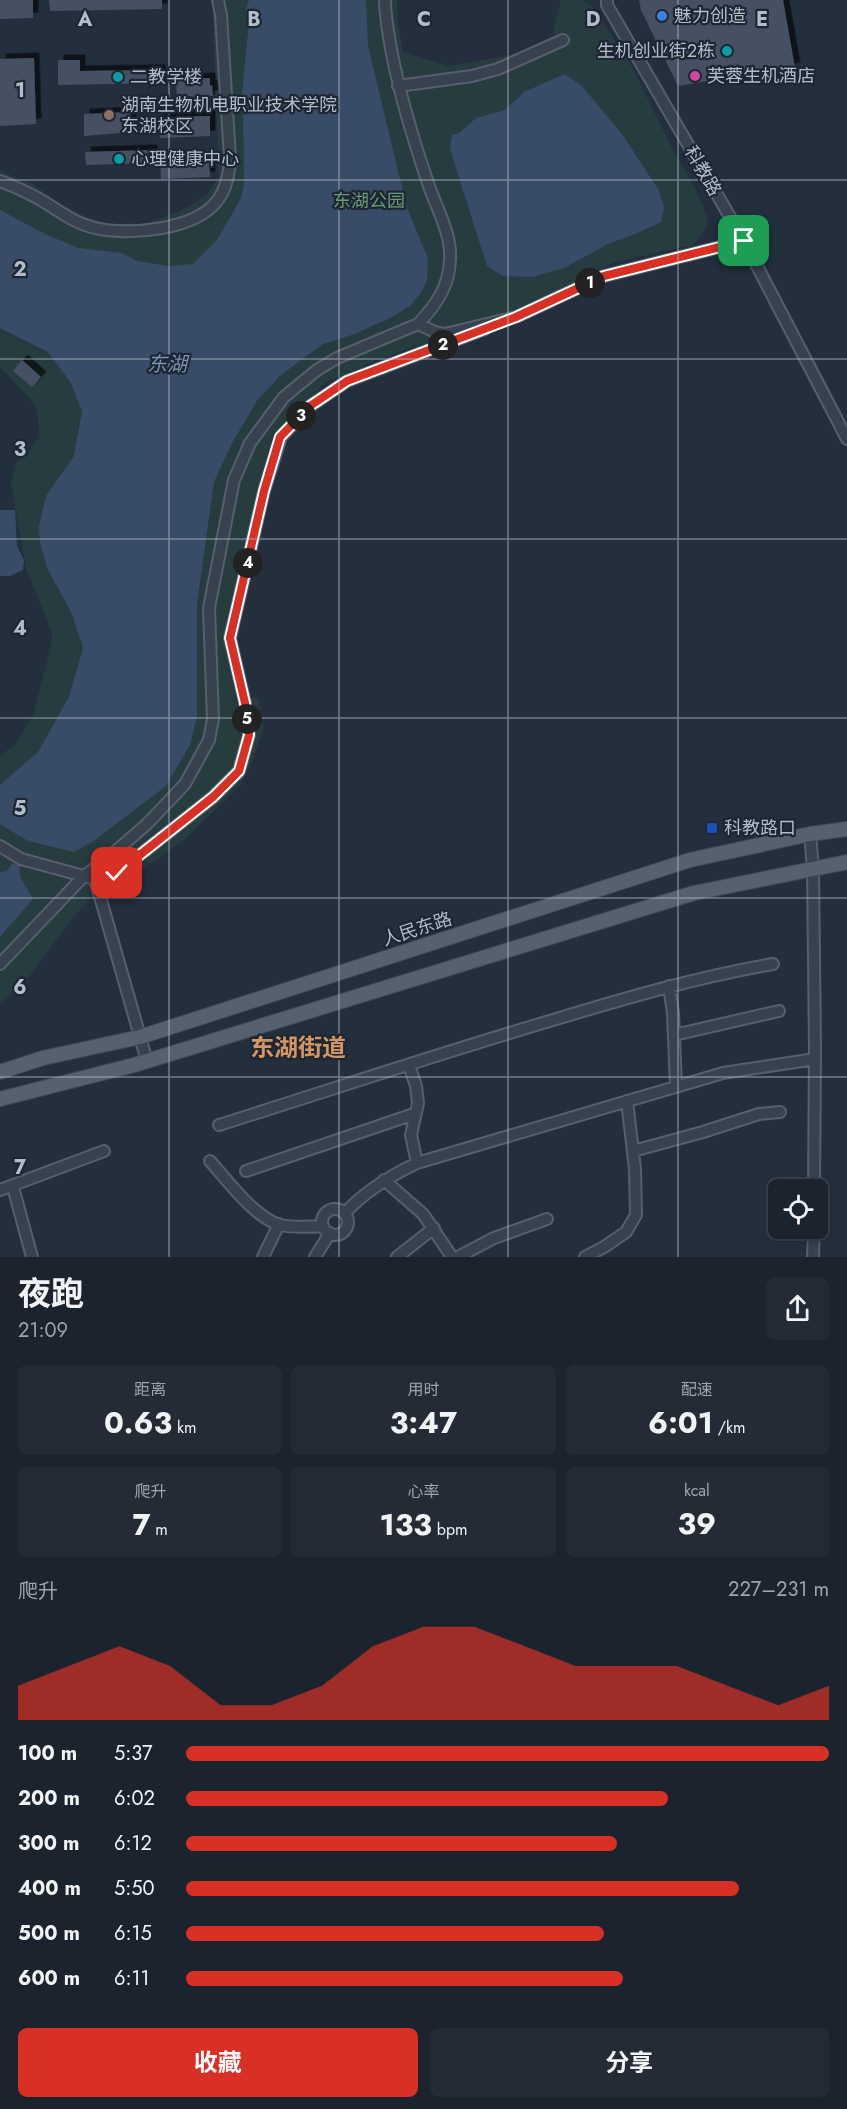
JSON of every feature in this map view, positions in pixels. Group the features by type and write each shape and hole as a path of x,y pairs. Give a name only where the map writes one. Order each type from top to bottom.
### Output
{"main road":[{"name":"人民东路","path":"0,1072 43,1058 140,1037 690,860 810,834 847,829"},
{"path":"0,1099 147,1061 694,893 847,862"}],"street":[{"path":"0,181 22,190 65,217 94,228 124,232 167,227 200,217 217,201 228,179 230,158 221,15 218,0"},
{"path":"0,964 102,863 147,824 185,784 209,740 213,719 209,608 234,480 250,443 284,397 317,370 337,358 418,324 433,308 445,288 450,257 446,231 406,118 398,86 385,0"},
{"name":"科教路","path":"607,0 613,15 744,241 847,439"},
{"path":"398,86 448,80 489,71 520,61 563,40"},
{"path":"0,846 21,859 89,878 117,873 213,797 239,771 249,735 245,703 230,638 264,491 280,437 310,406 347,381 516,317 604,276 744,241"},
{"path":"418,324 445,334 516,317"},
{"path":"810,834 813,869 814,1179"},
{"path":"89,878 147,1061"},
{"path":"219,1125 486,1039 669,986 712,975 773,964"},
{"path":"669,986 676,1086"},
{"path":"674,1035 779,1011"},
{"path":"345,1213 354,1203 384,1180 417,1163 723,1073 815,1059"},
{"path":"409,1065 416,1086 418,1102 411,1135 417,1163"},
{"path":"585,1257 626,1232 636,1215 633,1151 627,1101"},
{"path":"633,1151 759,1114 780,1112"},
{"path":"246,1171 414,1114"},
{"path":"0,1190 104,1151"},
{"path":"210,1161 259,1212 279,1224 326,1230 335,1234 344,1231 348,1222 345,1213 336,1208 331,1209 324,1216 326,1230 315,1257"},
{"path":"384,1180 423,1214 452,1257"},
{"path":"13,1186 32,1257"},
{"path":"458,1257 494,1238 547,1220"},
{"path":"263,1257 279,1224"},
{"path":"397,1257 434,1228"},
{"path":"813,1257 814,1239"}],"green space":[{"name":"东湖公园","path":"212,0 397,0 397,18 403,52 448,66 511,55 554,36 554,26 561,0 583,0 593,7 632,67 672,148 692,182 706,213 708,226 693,245 615,262 469,331 418,345 325,383 293,414 273,442 260,486 226,636 229,668 239,713 249,697 258,698 264,727 252,762 241,784 185,839 115,887 93,896 73,917 20,989 0,1003 0,755 15,745 32,718 50,651 52,632 26,569 11,483 15,464 29,453 39,436 35,404 0,367 0,171 33,184 55,201 87,217 109,224 148,223 182,210 207,195 219,176"}],"water":[{"name":"东湖","path":"249,0 366,0 368,46 407,208 428,258 427,280 411,305 394,316 355,334 323,344 281,375 258,399 231,445 214,482 197,603 197,716 190,745 166,786 95,840 74,852 28,841 0,824 0,785 38,752 69,697 83,648 71,612 48,570 40,543 39,526 46,496 74,456 82,411 71,383 48,352 0,328 0,210 47,235 79,248 122,253 137,261 168,266 193,264 217,240 241,198 244,185 242,94 248,32 246,8"},
{"path":"565,74 582,86 622,134 658,189 664,207 661,222 608,244 564,268 533,277 503,276 487,266 450,149 452,135 459,133 476,118 505,110 524,92"},
{"path":"0,510 15,510 17,546 24,560 23,570 10,576 0,576"},
{"path":"12,864 20,865 20,877 33,899 0,937 0,872 7,871"}],"building":[{"path":"0,0 33,0 33,18 0,19"},
{"path":"49,0 162,0 162,9 50,11"},
{"name":"生机创业街2栋","path":"639,0 783,0 795,68 678,86 641,10"},
{"path":"34,58 36,124 0,126 0,59"},
{"name":"二教学楼","path":"58,60 80,60 80,71 160,70 160,83 58,85"},
{"path":"210,78 213,96 209,96 209,100 194,101 194,97 191,96 177,97 176,80"},
{"path":"131,112 131,132 84,136 84,114"},
{"path":"210,116 210,136 160,138 159,118"},
{"name":"心理健康中心","path":"152,150 153,163 86,165 85,152"},
{"path":"209,159 210,177 161,179 160,161"},
{"path":"22,360 41,377 32,387 13,371"}],"place":[{"name":"魅力创造","path":"662,16"},
{"name":"生机创业街2栋","path":"727,51"},
{"name":"芙蓉生机酒店","path":"695,76"},
{"name":"二教学楼","path":"118,77"},
{"name":"湖南生物机电职业技术学院 东湖校区","path":"109,115"},
{"name":"心理健康中心","path":"119,159"},
{"name":"科教路口","path":"712,828"}],"district":[{"name":"东湖街道","path":"298,1048"}],"route":[{"path":"117,873 213,797 239,771 249,735 245,703 230,638 264,491 280,437 310,406 347,381 516,317 604,276 744,241"}]}
